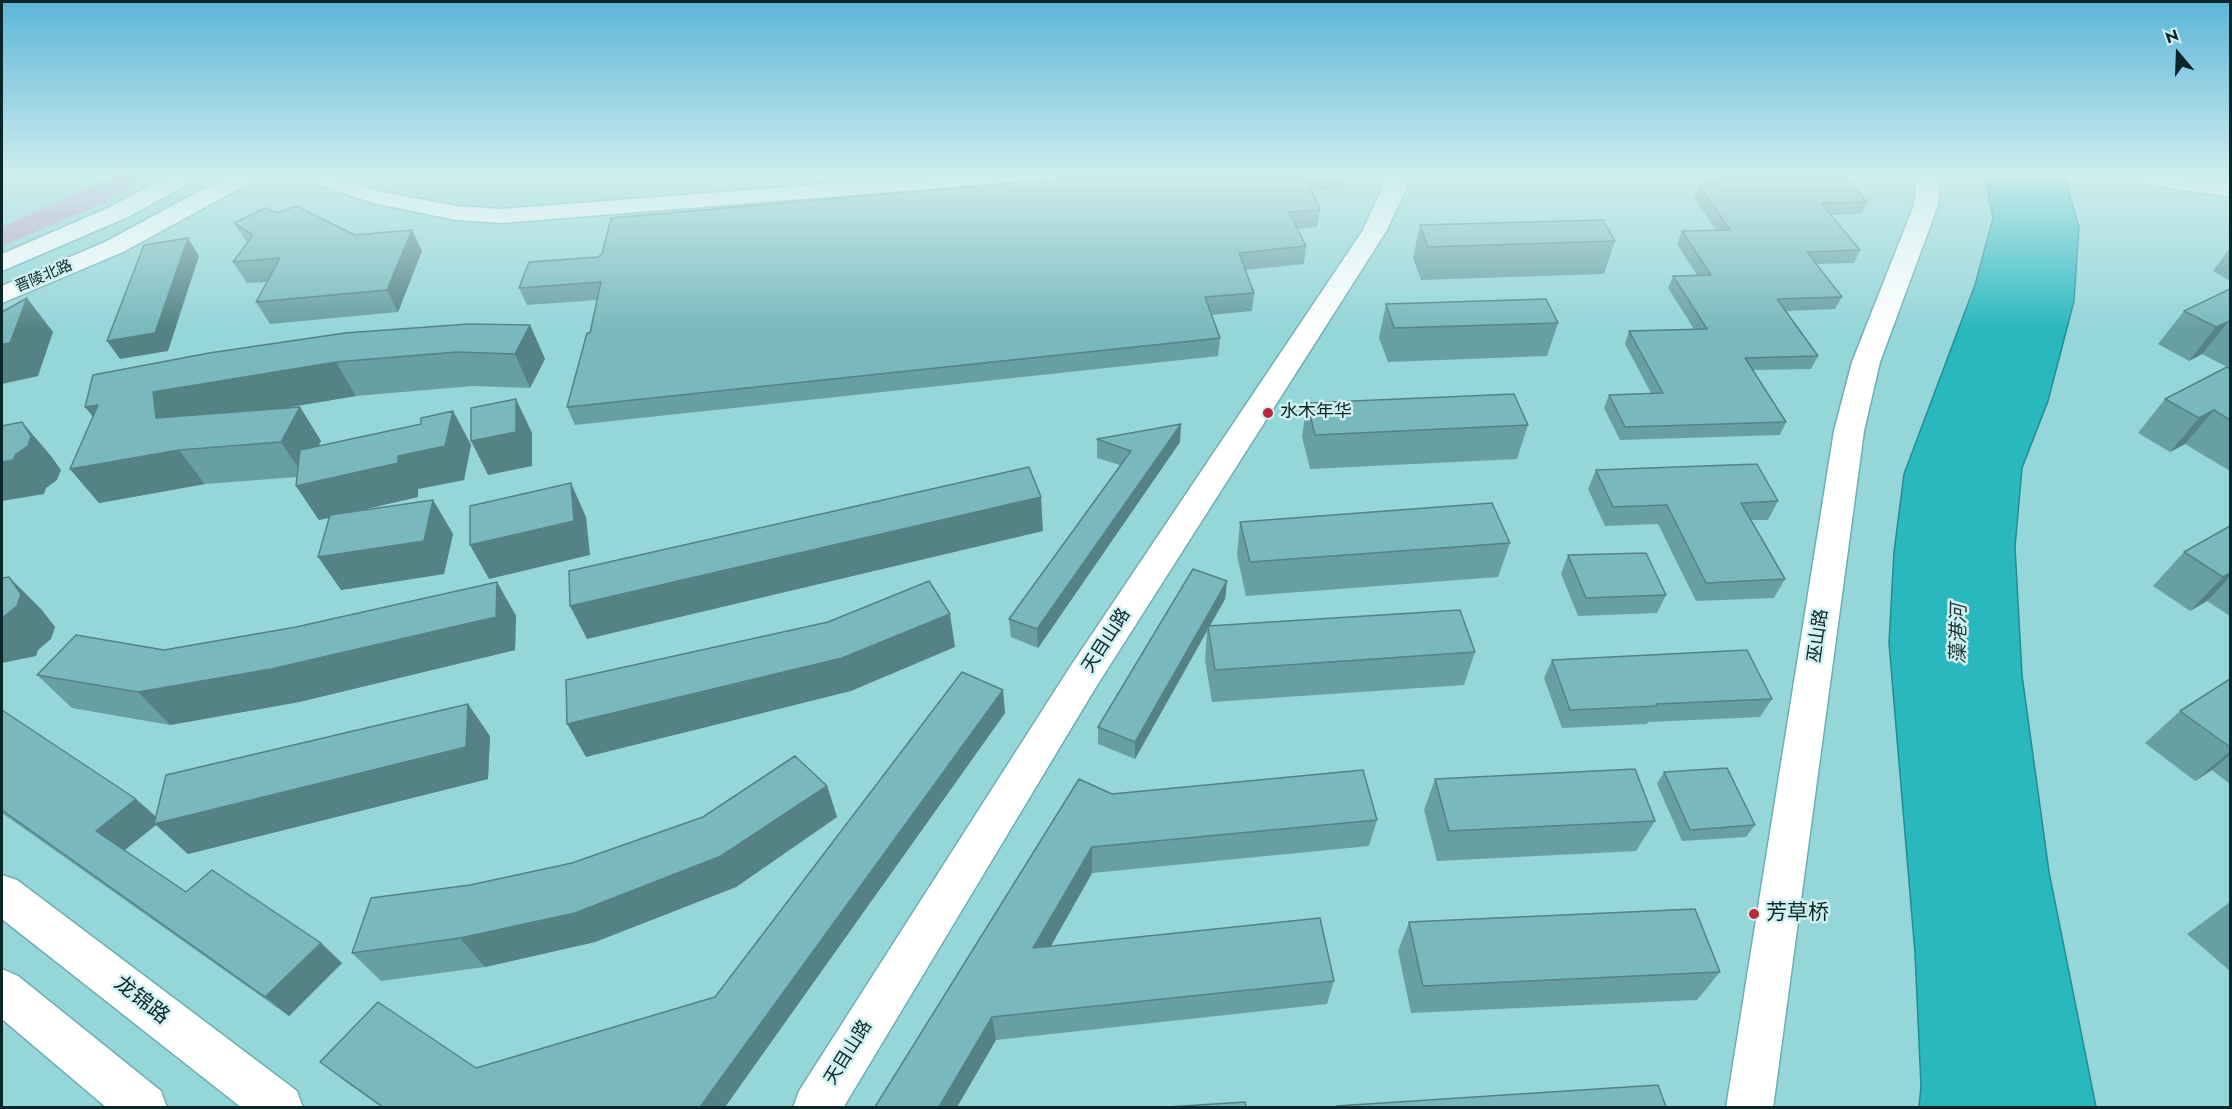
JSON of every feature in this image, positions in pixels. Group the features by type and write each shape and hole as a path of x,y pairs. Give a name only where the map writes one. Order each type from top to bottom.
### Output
{"street":[{"name":"晋陵北路","path":"2,263 85,227"},
{"name":"晋陵北路","path":"2,295 114,247 151,227"},
{"name":"天目山路","path":"816,1107 1083,677 1376,227"},
{"name":"巫山路","path":"1749,1107 1849,431 1866,362 1918,227"},
{"name":"龙锦路","path":"2,894 280,1107"},
{"path":"2,991 144,1107"}],"shaded area":[{"path":"3,227 47,227 2,246"}],"water":[{"name":"藻港河","path":"1991,227 2079,227 2074,301 2048,401 2022,468 2015,547 2022,675 2049,872 2096,1107 1919,1107 1921,1086 1915,953 1889,643 1894,552 1904,474 1975,285"}],"building":[{"path":"240,227 338,227 355,235 412,230 387,290 256,302 280,258 233,262 253,235"},
{"path":"609,227 1296,227 1306,246 1239,253 1254,293 1205,297 1220,338 567,407 587,333 590,333 601,282 519,288 529,262 598,257 602,254"},
{"path":"1421,227 1607,227 1615,241 1428,247"},
{"path":"1728,227 1841,227 1860,250 1807,252 1842,297 1777,299 1818,356 1745,358 1786,422 1625,427 1609,395 1663,393 1629,331 1707,329 1673,276 1711,275 1682,231 1730,230"},
{"path":"188,238 155,333 107,341 144,245"},
{"path":"2230,289 2230,321 2216,327 2184,311"},
{"path":"27,298 10,343 2,344 2,312"},
{"path":"1546,299 1558,323 1394,328 1386,304"},
{"path":"469,324 530,325 515,354 457,352 336,362 153,392 156,418 300,407 281,442 179,450 70,469 98,405 85,407 93,375 209,353 345,333"},
{"path":"2227,367 2230,369 2230,420 2214,410 2199,418 2165,399"},
{"path":"1514,394 1528,425 1315,435 1307,403"},
{"path":"516,399 516,432 471,441 471,408"},
{"path":"453,411 445,446 398,456 398,463 296,486 300,450 421,424 421,418"},
{"path":"22,422 31,436 28,446 16,454 13,460 2,462 2,426"},
{"path":"1181,424 1037,629 1009,619 1131,451 1097,439"},
{"path":"1757,464 1778,501 1741,503 1785,579 1706,583 1667,505 1613,507 1596,470"},
{"path":"1029,467 1041,497 570,606 569,571"},
{"path":"571,483 574,521 470,545 470,506"},
{"path":"433,500 424,541 318,557 330,515"},
{"path":"1492,503 1510,543 1250,562 1240,522"},
{"path":"2230,526 2230,573 2223,577 2184,552"},
{"path":"1646,553 1666,595 1586,598 1568,555"},
{"path":"1193,569 1227,581 1135,742 1098,727"},
{"path":"9,577 21,594 17,606 3,617 2,622 2,578"},
{"path":"929,581 950,614 842,658 567,724 566,680 828,622"},
{"path":"497,582 496,617 271,669 138,692 37,675 76,635 164,650 296,627"},
{"path":"1460,610 1475,652 1215,670 1208,626"},
{"path":"1747,650 1772,699 1570,710 1552,660"},
{"path":"962,672 1003,690 700,1107 383,1107 320,1062 378,1002 476,1068 715,997"},
{"path":"2230,679 2230,747 2180,711"},
{"path":"468,704 466,747 154,824 166,775"},
{"path":"2,710 136,799 96,831 186,892 212,870 321,943 265,997 2,810"},
{"path":"795,756 827,786 721,856 575,913 460,938 352,953 371,898 470,885 572,863 703,817"},
{"path":"1727,768 1755,825 1690,830 1664,772"},
{"path":"1635,769 1655,821 1449,831 1435,779"},
{"path":"1363,770 1377,820 1092,847 1033,948 1320,918 1334,981 992,1017 939,1107 875,1107 1079,779 1112,794"},
{"path":"1695,909 1720,972 1423,986 1409,922"},
{"path":"1658,1085 1666,1107 1336,1107 1336,1106"},
{"path":"1245,1102 1246,1107 1167,1107"}],"place":[{"name":"水木年华","path":"1268,413"},
{"name":"芳草桥","path":"1754,914"}]}
